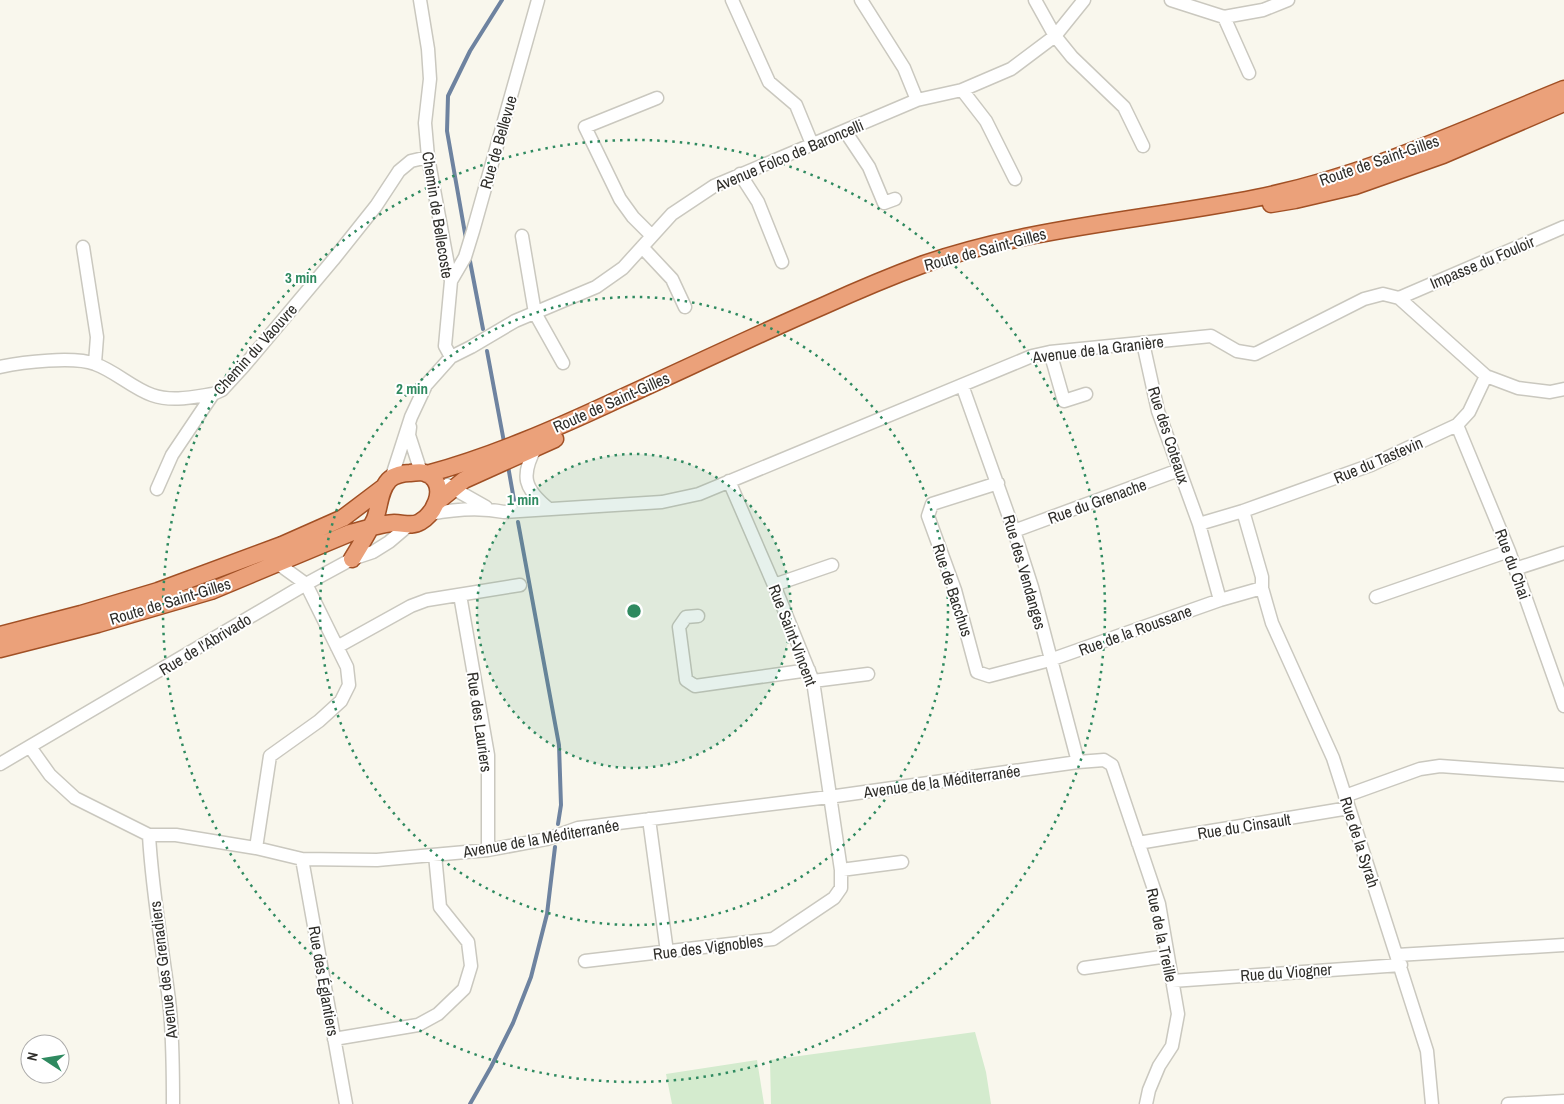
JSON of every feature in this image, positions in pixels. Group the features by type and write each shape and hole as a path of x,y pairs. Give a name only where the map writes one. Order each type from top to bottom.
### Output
{"main road":[{"name":"Route de Saint-Gilles","path":"426,474 455,466 559,427 882,280 957,253 1080,226 1259,198 1344,175 1406,154 1564,89"},
{"path":"1516,123 1533,109 1564,96"},
{"name":"Route de Saint-Gilles","path":"433,508 464,480 642,400 862,297 927,271 960,260 1061,237 1295,200 1355,186 1443,154 1564,103"},
{"path":"1418,163 1426,155 1476,132 1474,126"},
{"path":"352,559 376,516 385,487 404,473 426,474 436,482 438,491 433,508 420,523 402,524 384,506 385,487"},
{"name":"Route de Saint-Gilles","path":"0,635 158,591 282,545 343,518 385,487"},
{"name":"Route de Saint-Gilles","path":"0,649 98,624 211,591 350,533 402,524"}],"street":[{"name":"Chemin de Bellecoste","path":"420,0 428,48 430,79 425,123 428,157 451,281 445,346 451,356"},
{"name":"Rue de Bellevue","path":"451,281 465,257 474,231 538,0"},
{"path":"732,0 769,82 796,105 812,144"},
{"path":"860,0 904,68 917,100"},
{"path":"1035,0 1055,36 1072,56 1124,107 1143,146"},
{"name":"Avenue Folco de Baroncelli","path":"451,356 471,347 514,321 596,287 622,268 672,214 714,186 917,100 962,90 1012,69 1055,36 1084,0"},
{"path":"1171,0 1224,17 1263,10 1288,0"},
{"path":"1224,17 1249,74"},
{"path":"962,90 986,121 1015,179"},
{"path":"652,236 633,217 620,199 585,127 656,98"},
{"path":"845,131 869,167 884,203 895,200"},
{"name":"Chemin du Vaouvre","path":"157,489 172,455 213,394 222,390 244,366 334,260 376,206 399,171 411,162 428,157"},
{"path":"740,174 758,202 782,262"},
{"name":"Impasse du Fouloir","path":"1399,298 1564,227"},
{"path":"522,236 535,313 563,363"},
{"path":"83,247 97,338 95,364"},
{"path":"642,247 672,279 685,307"},
{"name":"Avenue de la Granière","path":"433,508 488,509 504,512 662,502 699,494 1032,356 1050,352 1210,336 1237,351 1255,354 1364,299 1383,294 1399,298"},
{"path":"1399,298 1486,376 1518,388 1550,392 1564,389"},
{"name":"Rue des Coteaux","path":"1143,343 1158,411 1199,524 1220,600"},
{"path":"1050,352 1064,401 1086,394"},
{"path":"385,487 411,417 426,385 451,356"},
{"path":"0,366 22,362 74,360 95,364 153,395 180,399 213,394"},
{"name":"Rue du Tastevin","path":"1199,524 1243,511 1371,465 1457,425 1469,412 1486,376"},
{"name":"Rue des Vendanges","path":"962,385 998,483 1032,587 1078,762"},
{"path":"411,417 409,435 426,474"},
{"name":"Rue du Chai","path":"1457,425 1516,569 1564,706"},
{"path":"536,447 530,459 526,478 539,501 549,509"},
{"name":"Rue du Grenache","path":"1014,531 1179,470"},
{"name":"Avenue de la Granière","path":"426,474 488,509"},
{"name":"Rue Saint-Vincent","path":"729,481 811,675 830,797"},
{"name":"Rue de Bacchus","path":"998,483 932,504 928,516 955,590 977,672 989,676 1050,660"},
{"name":"Rue de la Syrah","path":"1243,511 1262,577 1262,588 1272,623 1333,758 1399,960 1427,1051 1432,1104"},
{"name":"Rue de l'Abrivado","path":"0,764 306,584 352,559 372,552 389,542 402,524"},
{"path":"1376,597 1509,551"},
{"path":"1516,569 1564,553"},
{"path":"256,848 270,756 320,721 342,701 350,685 347,667 306,584 278,562"},
{"path":"774,585 832,564"},
{"path":"337,647 411,606 427,600 520,585"},
{"name":"Rue de la Roussane","path":"1050,660 1220,600 1262,588"},
{"name":"Rue des Lauriers","path":"460,595 488,755 488,850"},
{"path":"698,616 686,617 679,627 686,680 695,686 811,675 868,674"},
{"name":"Avenue de la Méditerranée","path":"30,747 50,775 76,798 150,835 176,835 256,848 302,858 377,860 488,850 547,839 578,828 830,797 1078,762 1104,760 1112,765"},
{"name":"Rue de la Treille","path":"1112,765 1159,904 1178,1014 1172,1046 1149,1090 1146,1104"},
{"name":"Rue du Cinsault","path":"1138,843 1347,802 1420,769 1440,766 1564,775"},
{"name":"Rue des Vignobles","path":"584,961 773,939 834,898 841,888 830,797"},
{"path":"649,820 667,952"},
{"name":"Avenue des Grenadiers","path":"150,835 151,871 169,1002 173,1064 173,1104"},
{"path":"334,1039 418,1025 438,1014 464,989 471,966 468,942 440,908 435,855"},
{"name":"Rue des Églantiers","path":"302,858 346,1104"},
{"path":"840,870 902,862"},
{"name":"Rue du Viogner","path":"1172,981 1564,945"},
{"path":"1084,968 1168,956"},
{"path":"1508,1104 1564,1101"}],"green space":[{"path":"975,1032 986,1072 991,1104 771,1104 770,1060"},
{"path":"757,1060 764,1104 672,1104 666,1074"}],"waterway":[{"path":"466,239 447,131 448,96 470,51 502,0"},
{"path":"469,256 483,329"},
{"path":"487,351 504,442"},
{"path":"508,466 514,500"},
{"path":"518,522 559,745 561,805 558,824"},
{"path":"470,1104 513,1023 531,977 547,914 555,847"}]}
